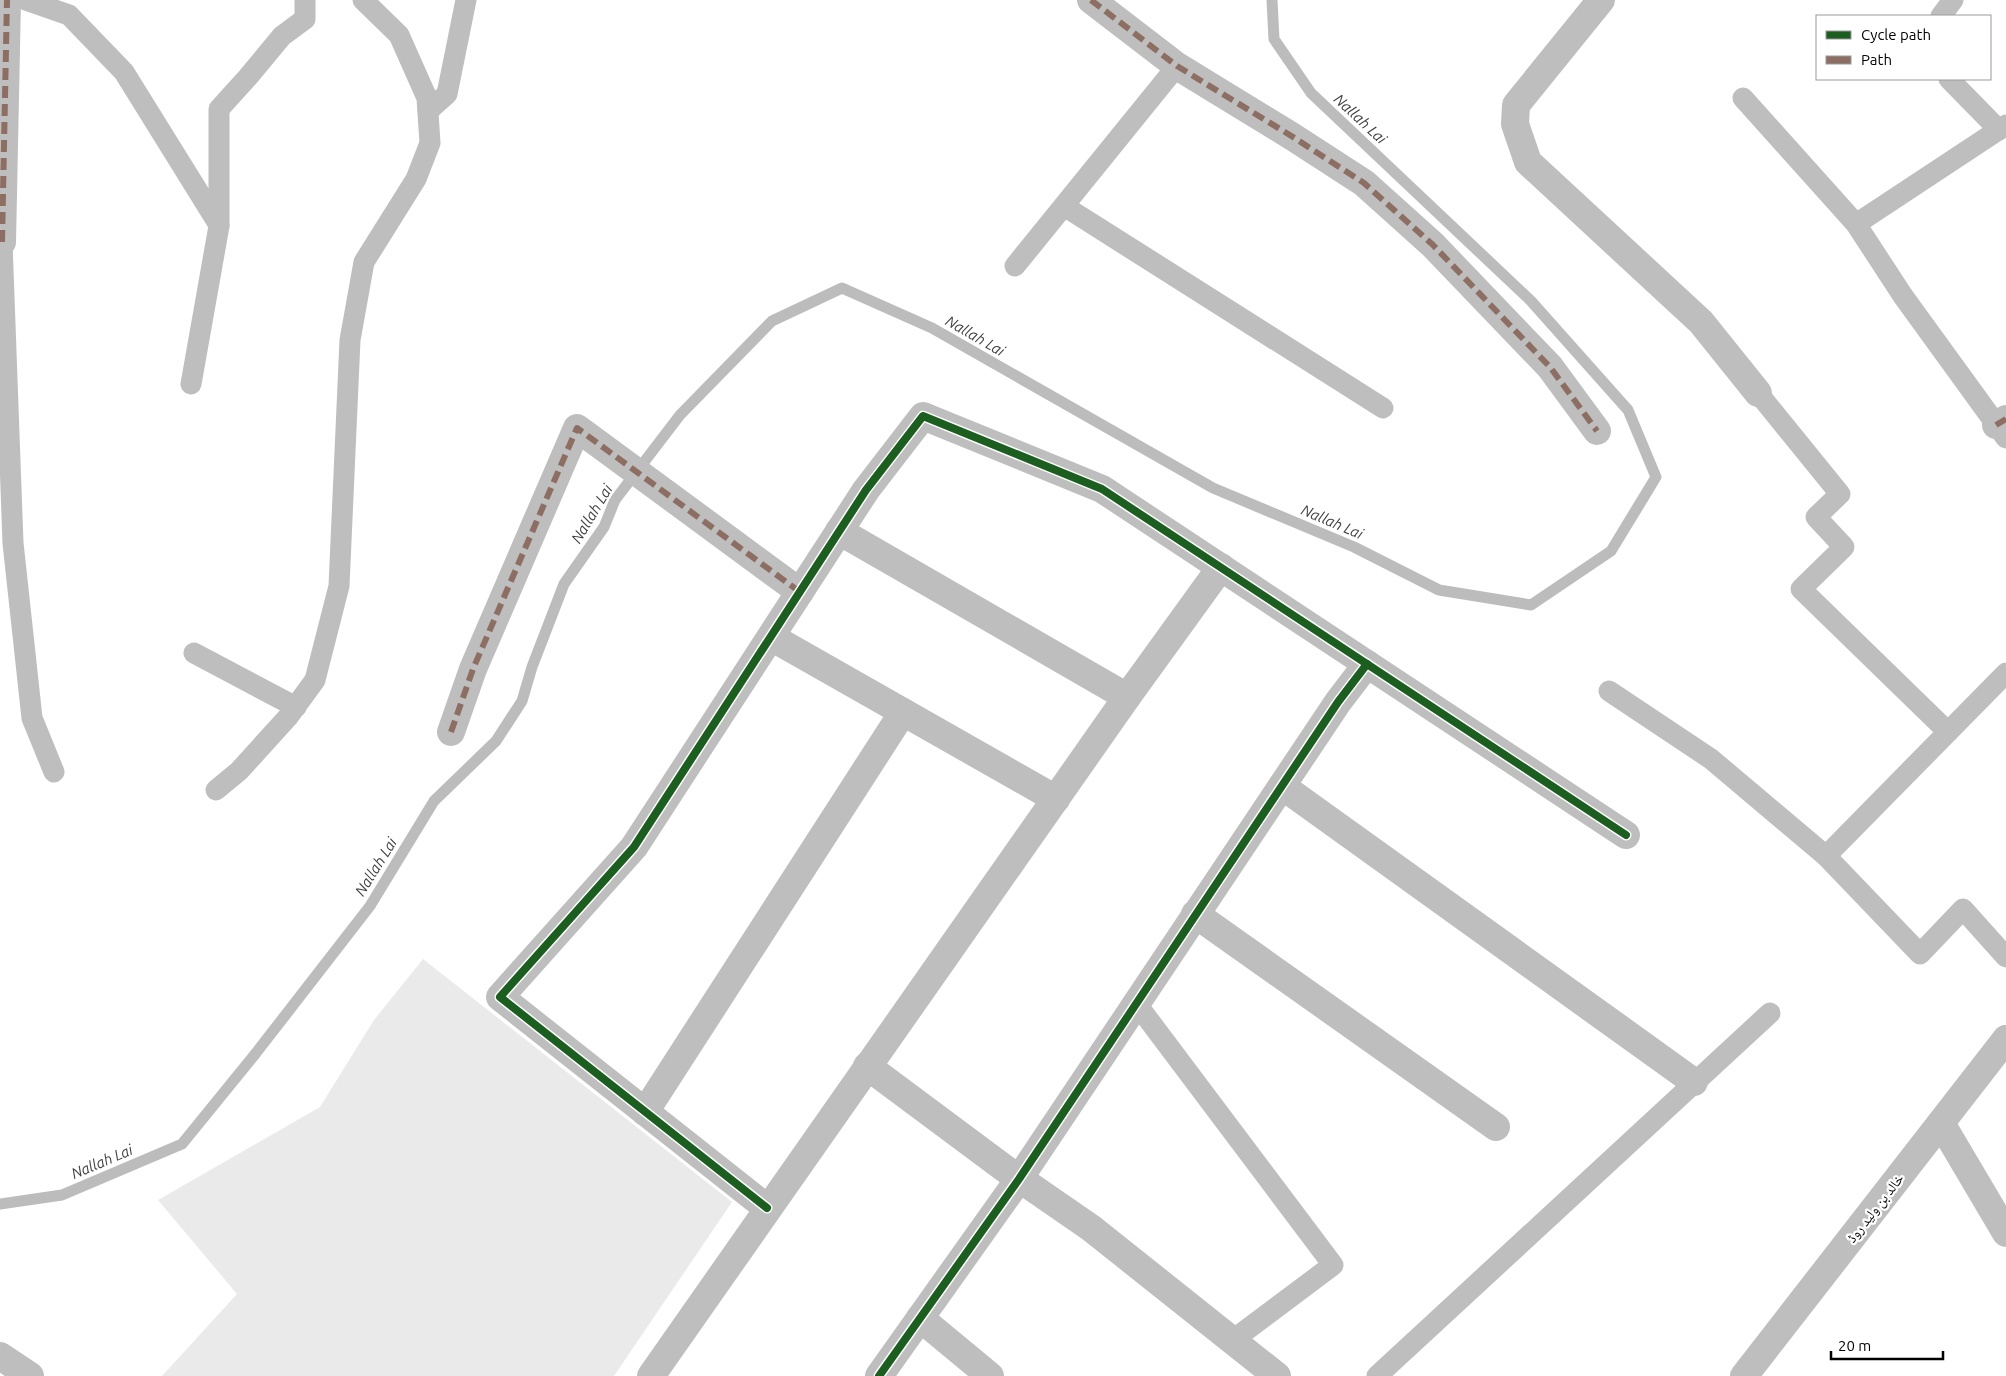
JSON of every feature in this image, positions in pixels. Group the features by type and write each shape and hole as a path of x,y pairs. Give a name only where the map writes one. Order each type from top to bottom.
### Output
{"street":[{"path":"2,242 7,0"},
{"path":"1091,0 1177,66 1364,183 1433,245 1550,367 1597,431"},
{"path":"1601,0 1516,104 1515,124 1528,162 1701,322 1758,393"},
{"path":"767,1208 500,997 634,847 866,490 923,416 1102,489 1626,835"},
{"path":"451,732 473,669 577,428 800,592"},
{"path":"839,531 1127,697"},
{"path":"650,1376 1127,697 1221,567"},
{"path":"770,637 1056,799"},
{"path":"879,1376 1019,1179 1338,702 1368,664"},
{"path":"645,1112 903,712"},
{"path":"1282,786 1694,1082"},
{"path":"1195,914 1496,1126"},
{"name":"خالد بن ولید روڈ","path":"1744,1376 2006,1039"},
{"path":"867,1066 1019,1179 1090,1228 1277,1376"},
{"path":"1941,1123 2006,1234"},
{"path":"920,1318 990,1376"},
{"path":"0,1356 30,1376"}],"lane":[{"path":"26,0 69,16 124,72 219,226"},
{"path":"191,384 219,226 219,109 282,36 305,19 306,0"},
{"path":"216,790 240,771 296,707 315,680 339,586 350,340 364,262 416,179 430,143 427,98 399,35 364,0"},
{"path":"428,111 447,94 466,0"},
{"path":"1942,15 1953,0"},
{"path":"1015,266 1177,66"},
{"path":"1856,224 2003,127 1950,80"},
{"path":"1743,98 1856,224 1903,296 2003,428"},
{"path":"1064,206 1383,408"},
{"path":"2,242 13,543 32,718 54,772"},
{"path":"1758,393 1840,494 1816,517 1844,547 1801,589 1948,732"},
{"path":"194,653 296,707"},
{"path":"1826,856 2006,673"},
{"path":"1609,691 1711,759 1826,856 1920,954 1963,909 2006,957"},
{"path":"1136,1003 1332,1265 1233,1340"},
{"path":"1377,1376 1770,1012"}],"shaded area":[{"path":"423,959 732,1202 614,1376 162,1376 237,1294 158,1200 320,1107 374,1020"}],"waterway":[{"name":"Nallah Lai","path":"0,1204 62,1195 182,1144 256,1053 370,906 434,801 496,741 522,701 532,667 564,584 604,527 615,500 680,415 772,321 842,288 932,328 1213,488 1354,547 1439,590 1531,605 1611,551 1656,477 1628,410 1531,301 1311,93 1274,39 1272,0"}],"marked path":[{"path":"2,242 7,0"},
{"path":"1091,0 1177,66 1364,183 1433,245 1550,367 1597,431"},
{"path":"1996,425 2006,419"},
{"path":"451,732 473,669 577,428 800,592"}],"cycle path":[{"path":"767,1208 500,997 634,847 866,490 923,416 1102,489 1626,835"},
{"path":"879,1376 1019,1179 1338,702 1367,664"}]}
